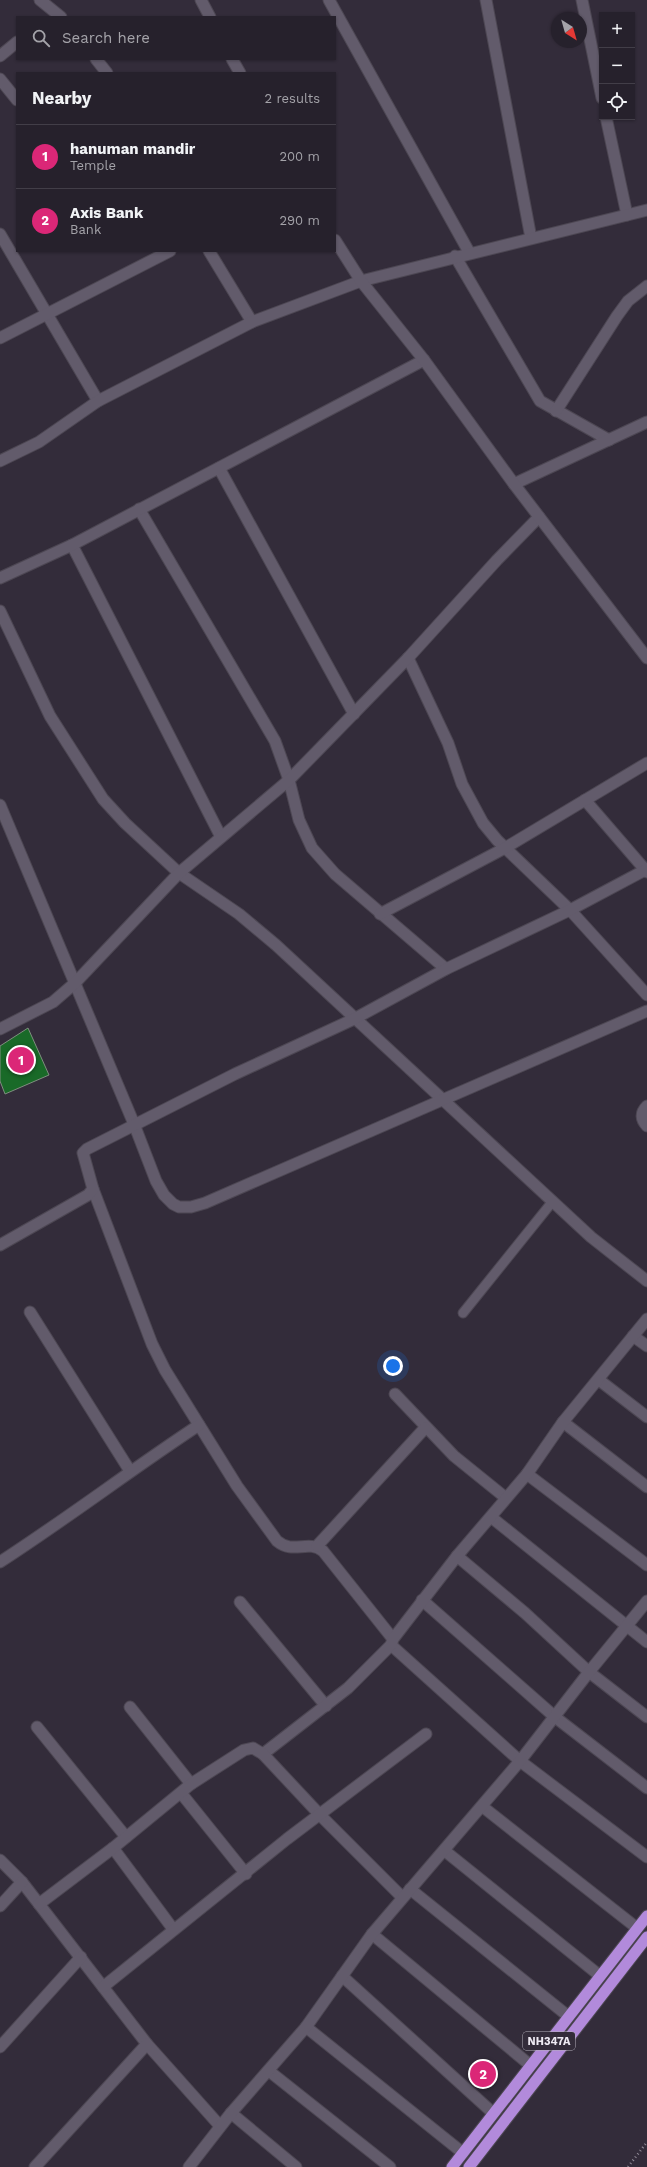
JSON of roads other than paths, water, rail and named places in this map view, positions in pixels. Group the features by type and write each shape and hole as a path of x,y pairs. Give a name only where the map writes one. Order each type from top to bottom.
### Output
{"highway":[{"name":"NH347A","path":"452,2167 647,1916"},
{"name":"NH347A","path":"469,2167 647,1937"}],"street":[{"path":"40,0 54,15"},
{"path":"201,0 209,16"},
{"path":"328,0 469,252"},
{"path":"486,0 531,238"},
{"path":"582,0 599,84"},
{"path":"0,56 16,43"},
{"path":"97,60 106,72"},
{"path":"233,60 239,72"},
{"path":"0,79 16,99"},
{"path":"607,120 626,215"},
{"path":"0,461 39,442 98,401 252,322 361,281 469,252 647,210"},
{"path":"0,234 12,243"},
{"path":"336,242 361,281 424,360 514,484 647,658"},
{"path":"16,252 46,316 98,401"},
{"path":"0,338 46,316 168,252"},
{"path":"210,252 252,322"},
{"path":"456,256 534,394 540,401 556,411 609,440"},
{"path":"556,411 617,316 628,301 647,286"},
{"path":"0,578 72,545 424,360"},
{"path":"514,484 647,422"},
{"path":"219,468 354,714"},
{"path":"138,509 275,741 289,780 299,820 312,848 335,874 446,969"},
{"path":"0,1029 53,1002 179,872 289,780 408,658 497,560 539,517"},
{"path":"72,545 221,837"},
{"path":"0,611 50,716 99,794 125,823 179,872 238,914 276,945 354,1019 444,1099 591,1237 647,1281"},
{"path":"408,658 440,726 462,784 483,823 505,848 570,910 647,995"},
{"path":"380,914 505,848 647,763"},
{"path":"585,800 646,870 570,910 446,969 354,1019 134,1124 87,1148 83,1153 93,1189 152,1344 165,1370 237,1486 277,1541 290,1548 318,1546 323,1550 392,1642 520,1762 647,1857"},
{"path":"0,805 134,1124 156,1181 164,1195 173,1204 179,1207 191,1207 205,1203 647,1011"},
{"path":"647,1106 642,1114 643,1121 647,1126"},
{"path":"0,1245 88,1195 93,1189"},
{"path":"30,1312 130,1471"},
{"path":"262,1754 348,1688 392,1642 422,1600 457,1556 527,1474 563,1422 647,1319"},
{"path":"633,1336 647,1346"},
{"path":"598,1380 647,1417"},
{"path":"395,1394 425,1428 454,1456 506,1498"},
{"path":"563,1422 647,1487"},
{"path":"0,1562 62,1521 130,1471 199,1425"},
{"path":"318,1546 425,1428"},
{"path":"527,1474 647,1565"},
{"path":"491,1517 626,1627 647,1642"},
{"path":"457,1556 525,1613 589,1672 647,1717"},
{"path":"422,1600 555,1717 647,1788"},
{"path":"195,2165 220,2126 306,2027 372,1934 520,1762 589,1672 647,1600"},
{"path":"240,1602 326,1706"},
{"path":"130,1708 191,1784"},
{"path":"38,1727 126,1837"},
{"path":"103,1987 173,1929 426,1734"},
{"path":"39,1904 113,1848 182,1793 191,1784 244,1750 253,1748 262,1754 321,1816 406,1893 568,2016"},
{"path":"182,1793 246,1874"},
{"path":"483,1806 637,1928"},
{"path":"113,1848 173,1929"},
{"path":"445,1850 600,1975"},
{"path":"0,1860 22,1882 81,1956 147,2044 220,2126"},
{"path":"0,1906 22,1882"},
{"path":"372,1934 530,2065"},
{"path":"0,2047 81,1956"},
{"path":"342,1976 493,2113"},
{"path":"306,2027 463,2153"},
{"path":"35,2167 147,2044"},
{"path":"269,2071 390,2167"},
{"path":"231,2113 296,2167"}],"lane":[{"path":"463,1313 553,1202"}],"place":[{"name":"hanuman mandir","path":"21,1060"},
{"name":"Axis Bank","path":"483,2074"}]}
